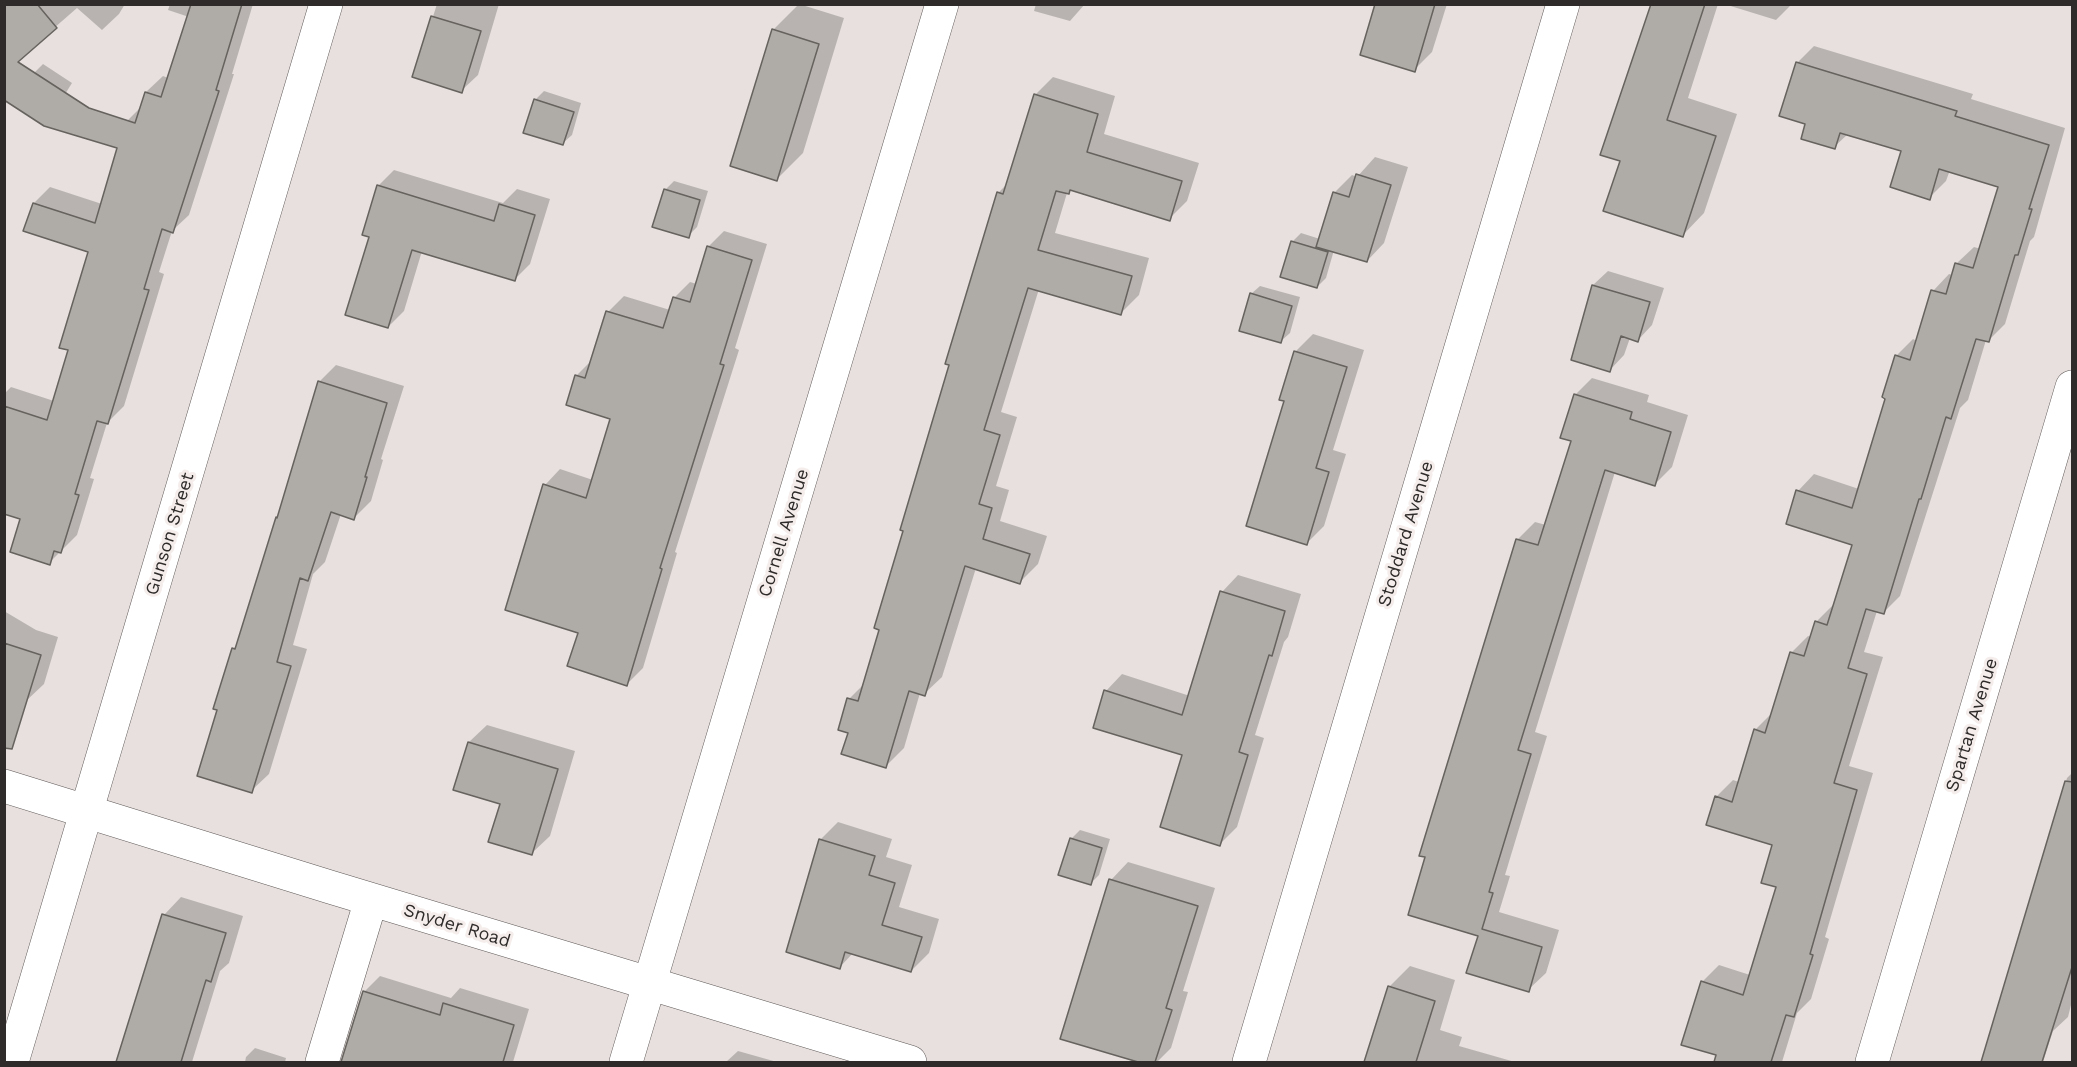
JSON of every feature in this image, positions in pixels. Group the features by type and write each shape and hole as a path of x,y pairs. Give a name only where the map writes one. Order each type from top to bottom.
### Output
{"street":[{"name":"Gunson Street","path":"12,1062 326,4"},
{"name":"Cornell Avenue","path":"626,1062 942,4"},
{"name":"Stoddard Avenue","path":"1249,1062 1563,4"},
{"name":"Spartan Avenue","path":"1872,1062 2073,387"},
{"name":"Snyder Road","path":"4,786 88,810 371,900 910,1062"},
{"path":"322,1062 371,900"}],"building":[{"path":"4,4 37,4 57,28 18,62 89,108 135,123 145,92 161,97 191,4 242,4 216,90 219,91 173,233 162,229 144,289 149,290 108,424 97,421 75,494 79,495 61,553 54,551 50,565 10,552 20,519 4,514 4,406 47,420 68,350 59,348 88,252 23,231 33,203 95,223 117,148 44,126 4,100"},
{"path":"1375,4 1435,4 1415,72 1360,55"},
{"path":"1651,4 1705,4 1667,120 1716,136 1683,237 1603,211 1620,161 1600,155"},
{"path":"431,16 481,31 462,93 412,77"},
{"path":"772,29 819,44 777,181 730,166"},
{"path":"1796,62 1957,111 1955,116 2049,145 2029,209 2032,209 2018,255 2015,255 1989,342 1976,339 1951,419 1946,417 1884,614 1866,609 1848,668 1867,674 1834,783 1857,790 1794,1017 1786,1015 1771,1062 1714,1062 1716,1055 1681,1045 1701,981 1743,995 1776,887 1761,883 1772,845 1706,825 1715,796 1732,802 1754,729 1765,733 1790,652 1804,656 1815,621 1827,625 1852,545 1786,524 1796,490 1852,508 1885,399 1882,397 1895,355 1910,360 1931,290 1946,294 1955,263 1973,268 1998,187 1939,169 1930,200 1890,187 1901,151 1840,133 1835,149 1801,139 1805,124 1779,116"},
{"path":"1034,94 1098,114 1087,152 1182,181 1170,221 1070,190 1069,194 1056,191 1038,250 1132,276 1121,315 1028,288 984,430 1000,435 979,504 992,508 983,539 1030,554 1020,584 965,566 925,696 909,691 886,768 841,754 848,733 838,730 847,698 858,701 879,630 874,628 903,531 900,530 949,365 945,364 997,192 1003,194"},
{"path":"534,99 574,112 563,145 523,133"},
{"path":"1356,174 1391,185 1367,262 1316,247 1333,192 1349,197"},
{"path":"377,185 494,221 499,204 535,215 515,281 412,250 388,328 345,315 369,237 362,235"},
{"path":"664,189 700,200 689,238 652,227"},
{"path":"1291,241 1328,252 1317,288 1280,277"},
{"path":"707,246 752,260 720,364 724,365 660,568 662,569 627,686 567,666 578,633 505,610 543,484 586,498 610,419 566,405 575,375 585,378 606,311 663,328 673,297 690,302"},
{"path":"1592,285 1650,302 1638,342 1621,336 1610,372 1571,360"},
{"path":"1250,293 1292,306 1281,343 1239,331"},
{"path":"1294,351 1347,367 1316,468 1329,472 1307,545 1246,526 1284,401 1279,400"},
{"path":"318,381 387,403 354,520 331,512 308,581 300,578 277,662 291,666 252,793 197,776 217,710 213,709 277,518"},
{"path":"1574,394 1632,412 1630,419 1671,432 1655,486 1605,470 1518,750 1531,754 1489,892 1493,893 1482,929 1542,947 1529,992 1466,973 1478,936 1408,915 1425,857 1419,856 1516,539 1538,545 1571,441 1560,438"},
{"path":"1220,591 1285,611 1239,752 1248,755 1220,846 1160,827 1182,755 1093,728 1104,690 1182,715"},
{"path":"4,643 41,655 12,749 4,748"},
{"path":"468,742 558,769 532,855 488,842 500,804 453,790"},
{"path":"2065,781 2073,782 2073,964 2042,1062 1981,1062"},
{"path":"1070,838 1102,848 1091,885 1058,875"},
{"path":"819,839 875,856 869,875 895,883 882,925 922,937 911,972 845,952 840,969 786,952"},
{"path":"1109,879 1198,906 1166,1008 1172,1010 1155,1062 1138,1062 1060,1039"},
{"path":"162,914 226,933 211,982 206,980 181,1062 116,1062"},
{"path":"1388,986 1435,1001 1416,1062 1364,1062"},
{"path":"363,991 440,1015 443,1003 514,1025 503,1062 341,1062"}]}
